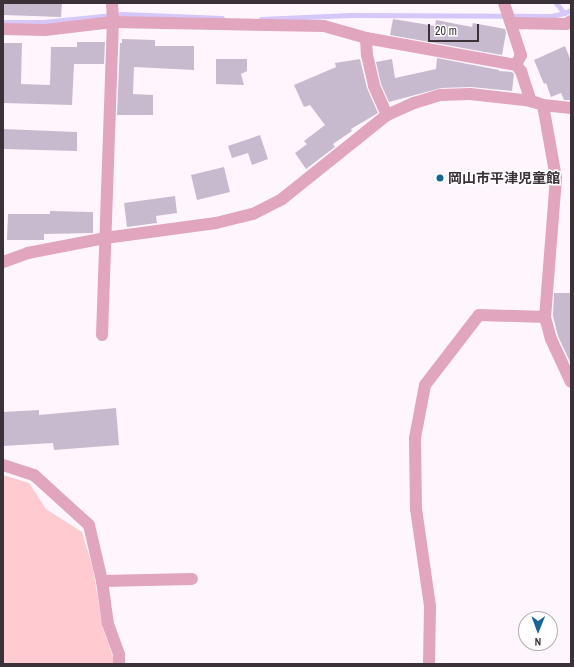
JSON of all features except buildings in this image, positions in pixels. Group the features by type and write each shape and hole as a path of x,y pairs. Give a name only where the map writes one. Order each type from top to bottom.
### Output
{"street":[{"path":"102,335 113,14"},
{"path":"3,29 44,30 113,14 324,26 366,38 516,65 521,71 537,103 556,178 545,317 551,339 571,382"},
{"path":"516,65 521,55 508,15 566,24 571,22"},
{"path":"366,38 367,55 374,86 388,115"},
{"path":"3,262 28,253 105,238 216,223 253,214 282,199 388,115 414,103 441,95 470,94 571,108"},
{"path":"429,664 430,606 416,509 416,438 425,385 479,315 545,317"},
{"path":"3,465 34,475 89,525 102,582 108,624 119,655 119,664"},
{"path":"102,582 192,579"}],"shaded area":[{"path":"3,475 29,483 46,509 82,532 93,569 103,629 113,657 113,664 3,664"}],"waterway":[{"path":"556,3 564,13 571,10"},
{"path":"261,19 350,15 551,16 564,13"},
{"path":"3,22 43,22 123,14 222,18"}],"place":[{"name":"岡山市平津児童館","path":"440,178"}]}
